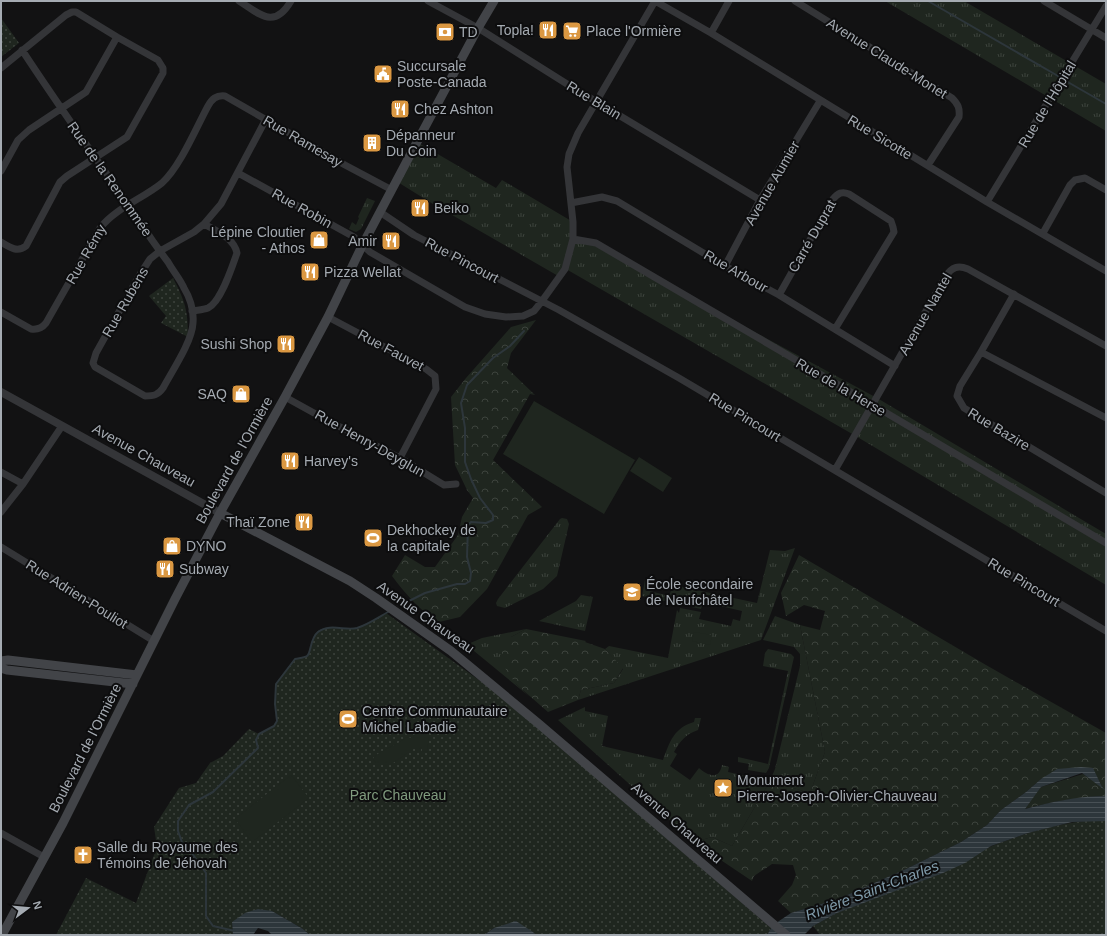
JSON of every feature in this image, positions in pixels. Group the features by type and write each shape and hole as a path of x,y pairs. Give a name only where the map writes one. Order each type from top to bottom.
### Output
{"main road":[{"name":"Boulevard de l'Ormière","path":"2,935 44,857 220,513 286,397 328,317 362,246 478,28 494,1"},
{"name":"Avenue Chauveau","path":"220,513 350,581 451,651 539,724 786,935"},
{"path":"1,661 8,660 137,675"},
{"path":"1,668 7,670 133,684"}],"street":[{"path":"238,1 264,17 271,18 286,10 290,1"},
{"name":"Rue Blain","path":"428,1 478,28 596,102 760,200"},
{"name":"Rue Sicotte","path":"655,1 711,33 987,202 1043,233 1106,271"},
{"name":"Rue Robin","path":"238,172 354,237 370,252 465,307 486,314 506,317 523,316 534,311 565,269 573,240 567,167 569,154 578,133 655,1"},
{"path":"711,33 729,1"},
{"name":"Avenue Claude-Monet","path":"795,1 952,98 958,104 960,111 959,117 928,165"},
{"path":"1044,1 1106,38"},
{"name":"Rue de l'Hôpital","path":"987,202 1106,6"},
{"path":"1,68 72,12 76,12 158,60 163,68 163,73 127,137 60,182 26,246 20,250 16,250 1,242"},
{"path":"1,170 18,140 29,130 86,92 117,37"},
{"name":"Rue de la Renommée","path":"22,50 61,109 96,157 160,251 184,288 192,311"},
{"name":"Rue Ramesay","path":"215,97 219,95 225,96 345,165 392,190"},
{"name":"Rue Rémy","path":"1,312 34,330 40,328 46,323 100,228 106,220 163,182 174,169 208,106 215,97"},
{"name":"Avenue Aumier","path":"725,266 760,200 820,101"},
{"name":"Rue Rubens","path":"192,311 193,323 186,345 163,388 154,396 145,396 95,367 94,358 96,353 135,282 150,259 160,251 194,232 204,224 221,204 266,119"},
{"path":"1043,233 1070,185 1075,180 1086,178 1106,190"},
{"name":"Carré Duprat","path":"779,295 833,199 840,193 844,192 849,194 891,221 894,232 835,329"},
{"name":"Rue Arbour","path":"571,203 602,197 617,201 725,266 779,295 895,366"},
{"name":"Rue Pincourt","path":"380,212 418,237 559,310 672,374 1106,631"},
{"path":"192,311 208,308 213,304 221,292 237,253 233,242 219,231 204,224"},
{"name":"Rue de la Herse","path":"573,240 596,243 1106,543"},
{"name":"Avenue Nantel","path":"834,470 873,405 946,276 951,269 956,266 962,267 1014,294 1106,346"},
{"name":"Rue Bazire","path":"1014,294 958,390 957,396 964,408 1106,493"},
{"name":"Rue Fauvet","path":"328,317 426,369 435,376 436,389 400,458"},
{"path":"981,352 1106,418"},
{"name":"Avenue Chauveau","path":"1,392 220,513"},
{"name":"Rue Henry-Deyglun","path":"286,397 400,458 444,485 456,484"},
{"path":"1,512 23,484 62,426"},
{"path":"1,472 23,484"},
{"name":"Rue Adrien-Pouliot","path":"1,547 154,641"},
{"path":"1,833 44,857"}],"green space":[{"path":"885,1 964,1 1106,84 1106,131"},
{"path":"1,18 19,43 1,57"},
{"path":"417,142 496,188 502,180 573,222 573,234 877,398 1106,534 1106,585 854,435 566,269 560,277 396,181"},
{"path":"367,198 375,201 361,229 356,232 349,229 352,222 356,225"},
{"path":"173,278 185,306 188,337 161,323 166,316 149,296"},
{"path":"536,320 511,353 507,368 535,395 530,394 493,460 542,507 528,515 487,589 460,617 439,622 420,608 392,576 405,555 425,567 435,567 458,535 462,517 473,498 467,490 455,465 451,397 511,327"},
{"path":"534,401 635,460 604,514 503,454"},
{"path":"639,457 672,478 663,492 630,471"},
{"path":"562,518 567,519 569,524 557,576 543,589 505,608 497,606 496,603 498,599"},
{"path":"795,548 761,640 578,700 581,690 614,683 623,669 605,649 609,646 668,658 677,610 679,613 680,608 701,612 699,619 731,626 733,619 740,621 742,611 703,602 701,609 642,596 645,580 647,581 646,590 669,596 673,585 757,603 770,550 785,551"},
{"path":"799,555 986,665 1106,733 1106,796 1065,800 1024,809 1041,787 1083,774 1101,785 1092,768 1041,779 1001,810 987,825 961,842 906,869 838,899 791,913 778,901 792,885 796,875 793,865 772,864 754,876 752,881 694,842 712,837 732,846 770,781 810,793 825,752 800,625 820,630 825,611 804,605 786,616 781,593"},
{"path":"581,595 593,597 585,631 539,621 576,601"},
{"name":"Parc Chauveau","path":"386,613 501,696 771,928 767,935 536,935 533,932 494,928 484,935 310,935 303,929 272,911 232,922 233,935 56,935 86,878 136,903 157,847 154,827 179,788 196,783 210,763 223,756 249,729 259,734 274,726 277,721 275,704 276,684 295,659 307,656 309,654 315,634 318,631 328,628 348,629 358,627 369,623"},
{"path":"775,616 800,625 825,752 810,793 770,781 775,769 800,666 800,654 794,647 763,640"},
{"path":"526,629 511,637 516,684 530,697 468,646 468,644 482,638"},
{"path":"526,629 586,641 585,642 605,649 623,668 614,683 581,690 578,700 548,712 516,684 506,670 501,649 511,637"},
{"path":"694,632 712,635 710,645 692,641"},
{"path":"768,649 791,654 794,657 769,768 766,773 748,770 749,764 738,762 738,757 768,764 788,671 763,666 765,653"},
{"path":"585,707 585,711 608,716 602,746 663,760 671,741 677,732 694,722 695,718 701,718 698,730 687,736 676,748 674,752 677,754 670,766 690,780 699,768 706,773 716,775 722,765 729,767 728,772 770,781 732,846 712,837 694,842 558,720"},
{"path":"421,719 429,721 427,752 422,751 422,747 419,749 413,749 393,763 376,763 373,759 379,753 406,737 413,738"},
{"path":"291,775 309,798 252,842 235,819"},
{"path":"1095,820 1106,821 1106,935 820,935 813,926 837,913 997,844 1055,826"}],"water":[{"name":"Rivière Saint-Charles","path":"1081,767 1093,768 1102,787 1106,791 1082,773 1041,787 1025,809 1065,800 1106,796 1106,821 1072,822 1028,833 991,846 965,863 943,873 837,913 813,926 804,935 767,935 773,925 791,913 838,899 906,869 961,842 987,825 1001,810 1041,779 1057,769"},
{"path":"258,909 272,911 303,929 310,935 272,935 268,931 258,928 253,935 233,935 232,922 245,913"},
{"path":"516,921 536,935 484,935 494,928"}],"waterway":[{"path":"928,1 1058,76"},
{"path":"1066,81 1106,104"},
{"path":"407,602 425,593 457,584 465,584 470,581 471,573 467,557 468,525 471,522 486,523 493,520 493,515 480,498 465,462 465,428 461,403 467,385 493,358 510,346 524,331"},
{"path":"235,931 213,926 206,916 206,873 191,852 183,845 178,831 178,821 189,805 213,792 258,748 256,740 259,734 274,726 277,721 275,704 276,684 295,659 308,655 313,638 318,632 327,628 357,628 388,612"}],"place":[{"name":"Topla!","path":"548,30"},
{"name":"Place l'Ormière","path":"572,31"},
{"name":"TD","path":"445,32"},
{"name":"Succursale Poste-Canada","path":"383,74"},
{"name":"Chez Ashton","path":"400,109"},
{"name":"Dépanneur Du Coin","path":"372,143"},
{"name":"Beiko","path":"420,208"},
{"name":"Lépine Cloutier - Athos","path":"319,240"},
{"name":"Amir","path":"391,241"},
{"name":"Pizza Wellat","path":"310,272"},
{"name":"Sushi Shop","path":"286,344"},
{"name":"SAQ","path":"241,394"},
{"name":"Harvey's","path":"290,461"},
{"name":"Thaï Zone","path":"304,522"},
{"name":"Dekhockey de la capitale","path":"373,538"},
{"name":"DYNO","path":"172,546"},
{"name":"Subway","path":"165,569"},
{"name":"École secondaire de Neufchâtel","path":"632,592"},
{"name":"Centre Communautaire Michel Labadie","path":"348,719"},
{"name":"Monument Pierre-Joseph-Olivier-Chauveau","path":"723,788"},
{"name":"Salle du Royaume des Témoins de Jéhovah","path":"83,855"}]}
